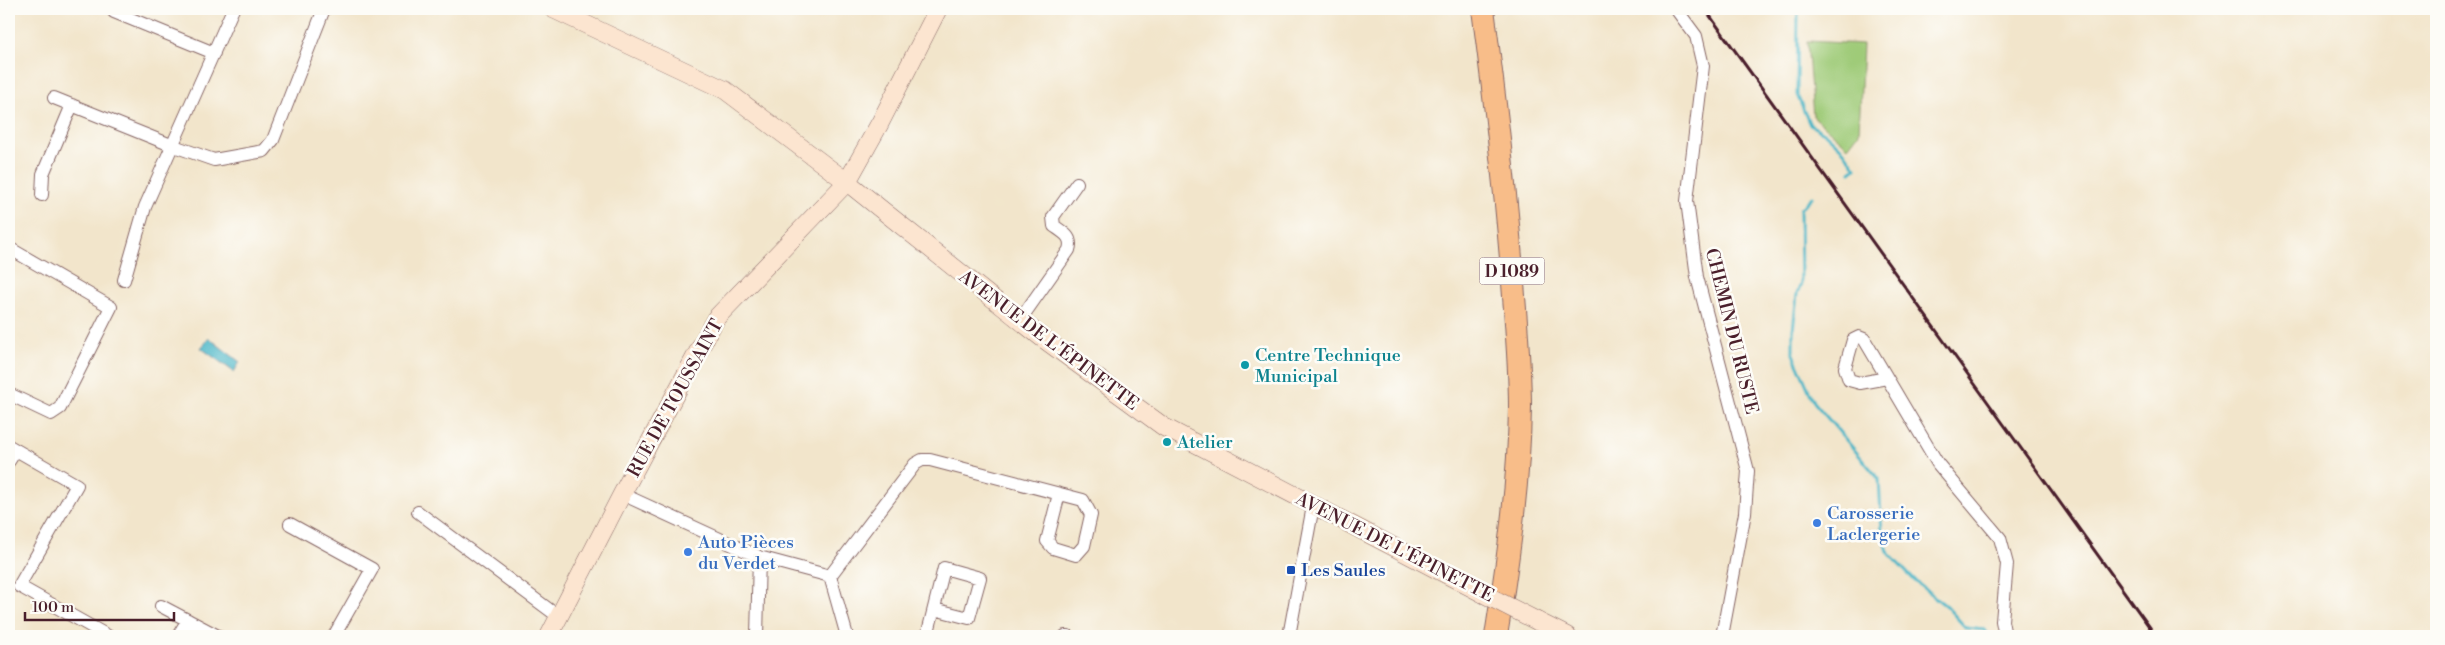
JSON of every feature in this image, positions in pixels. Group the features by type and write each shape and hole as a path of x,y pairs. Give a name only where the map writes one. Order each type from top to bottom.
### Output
{"highway":[{"name":"D 1089","path":"1482,9 1500,135 1517,338 1520,406 1517,480 1496,636"},
{"name":"D 1089","path":"1498,9 1500,135"}],"street":[{"path":"124,280 145,207 234,9"},
{"path":"54,98 214,160 264,152 273,140 324,9"},
{"name":"AVENUE DE L'ÉPINETTE","path":"553,9 725,90 847,182 1020,320 1164,427 1313,506 1567,636"},
{"name":"RUE DE TOUSSAINT","path":"549,636 716,318 847,182 880,123 938,9"},
{"name":"CHEMIN DU RUSTE","path":"1676,9 1696,36 1703,66 1687,201 1697,277 1748,471 1745,513 1722,636"},
{"path":"113,10 214,53"},
{"path":"42,195 43,174 72,105"},
{"path":"1020,320 1069,250 1070,242 1068,236 1054,226 1053,217 1076,184"},
{"path":"9,248 112,307 60,408 52,414 9,394"},
{"path":"1887,378 1938,464 2000,538 2007,564 2002,621 2005,636"},
{"path":"11,452 78,485 19,586 108,636"},
{"path":"830,576 915,464 922,460 930,460 1083,500 1091,515 1084,546 1076,555 1054,548 1048,540 1059,494"},
{"path":"622,494 759,557 830,576"},
{"path":"1289,636 1313,506"},
{"path":"418,512 559,616"},
{"path":"290,524 372,569 334,636"},
{"path":"757,636 759,557"},
{"path":"830,576 847,636"},
{"path":"161,606 218,636"},
{"path":"927,636 934,609"},
{"path":"178,636 188,620"}],"green space":[{"path":"1807,41 1863,44 1859,133 1848,147 1813,116"}],"water":[{"path":"209,338 240,362 234,372 201,348"}],"waterway":[{"path":"1798,9 1797,95 1810,125 1826,134 1844,151 1856,168 1851,172"},
{"path":"1812,197 1800,209 1801,283 1797,294 1793,330 1793,354 1814,402 1879,479 1882,533 1889,554 1917,583 1946,606 1966,628 1985,630 1989,636"}],"railway":[{"path":"1705,9 2156,636"}],"place":[{"name":"Centre Technique Municipal","path":"1245,365"},
{"name":"Atelier","path":"1167,442"},
{"name":"Carosserie Laclergerie","path":"1817,523"},
{"name":"Auto Pièces du Verdet","path":"688,552"},
{"name":"Les Saules","path":"1291,570"}]}
